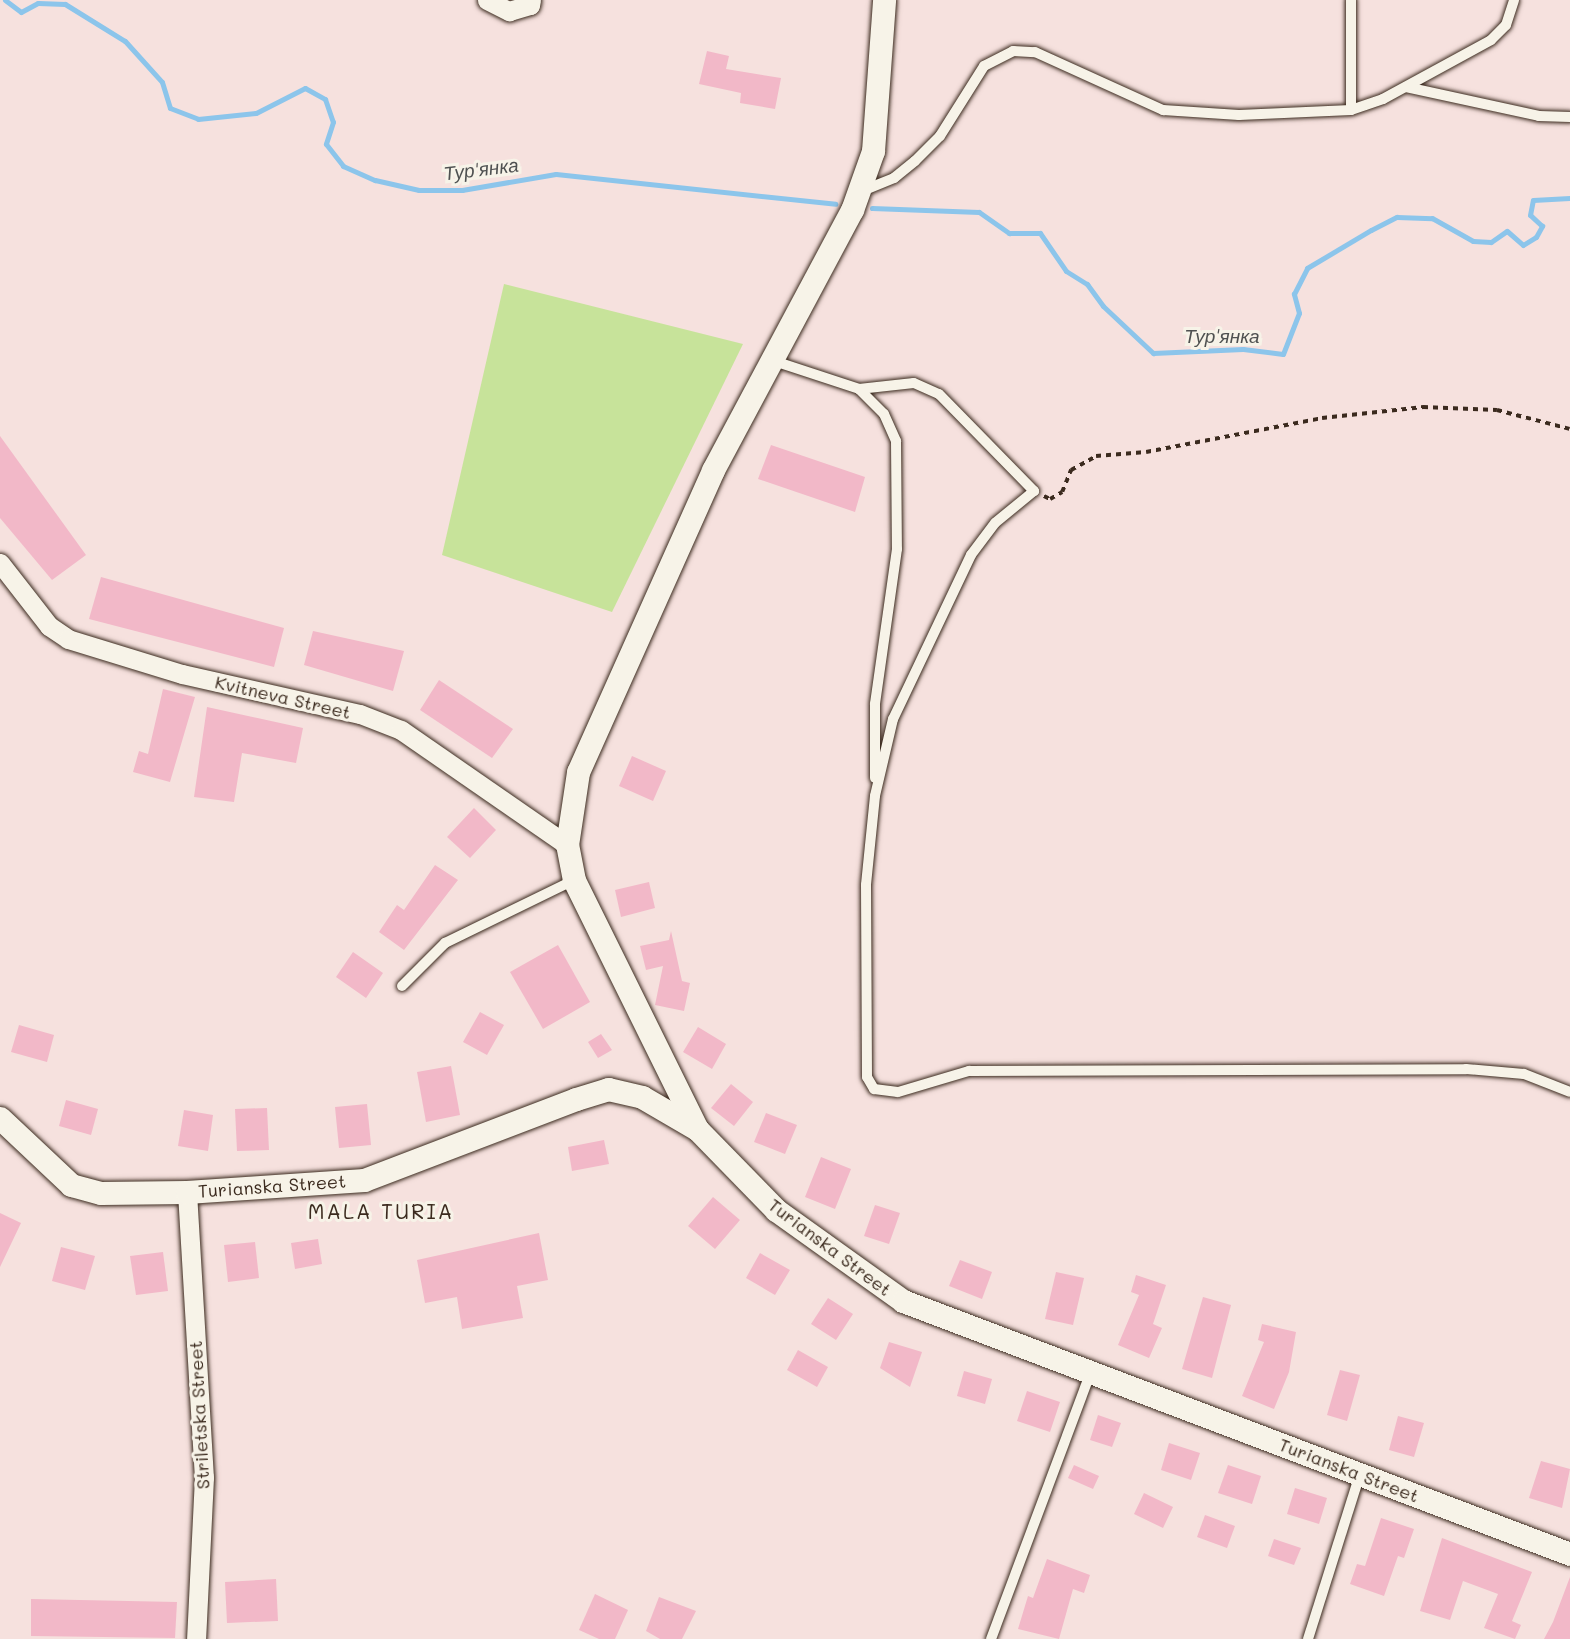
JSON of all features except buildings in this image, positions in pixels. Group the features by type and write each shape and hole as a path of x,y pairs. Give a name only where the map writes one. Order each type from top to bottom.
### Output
{"street":[{"path":"487,0 509,11 531,2"},
{"path":"696,1129 574,880 567,845 578,772 713,470 858,193 873,151 884,0"},
{"name":"Kvitneva Street","path":"0,563 49,626 68,639 182,674 360,714 401,730 567,845"},
{"name":"Turianska Street","path":"0,1118 71,1185 101,1193 187,1192 364,1180 608,1089 642,1097 696,1129 776,1210 903,1301 1570,1554"},
{"name":"Striletska Street","path":"187,1192 204,1477 196,1639"}],"lane":[{"path":"1350,110 1351,0"},
{"path":"858,193 894,178 915,161 940,136 984,66 1013,51 1035,52 1163,110 1240,115 1350,110 1405,87 1491,40 1506,25 1514,0"},
{"path":"1405,87 1539,116 1570,117"},
{"path":"771,359 859,389 874,401 891,429 897,477 897,549 875,704 875,796 866,885 867,1077 874,1089 898,1093 969,1071 1466,1069 1524,1074 1570,1092"},
{"path":"859,389 914,383 939,394 1034,491 995,523 971,555 893,719 875,796"},
{"path":"402,986 445,943 574,880"},
{"path":"990,1639 1091,1372"},
{"path":"1308,1639 1360,1474"}],"path":[{"path":"1034,491 1050,499 1056,496 1072,470 1096,456 1146,452 1322,418 1423,407 1497,410 1570,429"}],"green space":[{"path":"504,284 743,344 612,612 442,555"}],"waterway":[{"name":"Тур'янка","path":"5,0 21,12 38,3 65,4 125,41 162,82 170,108 198,119 256,113 305,88 325,99 333,122 326,144 343,166 375,180 419,190 462,190 556,174 835,204"},
{"name":"Тур'янка","path":"872,208 979,212 1009,233 1040,233 1066,271 1087,284 1103,306 1153,353 1243,349 1283,354 1299,313 1294,294 1307,268 1371,230 1397,217 1432,218 1473,241 1491,242 1507,231 1523,245 1536,237 1542,226 1530,215 1533,200 1570,198"}],"district":[{"name":"MALA TURIA","path":"381,1211"}]}
